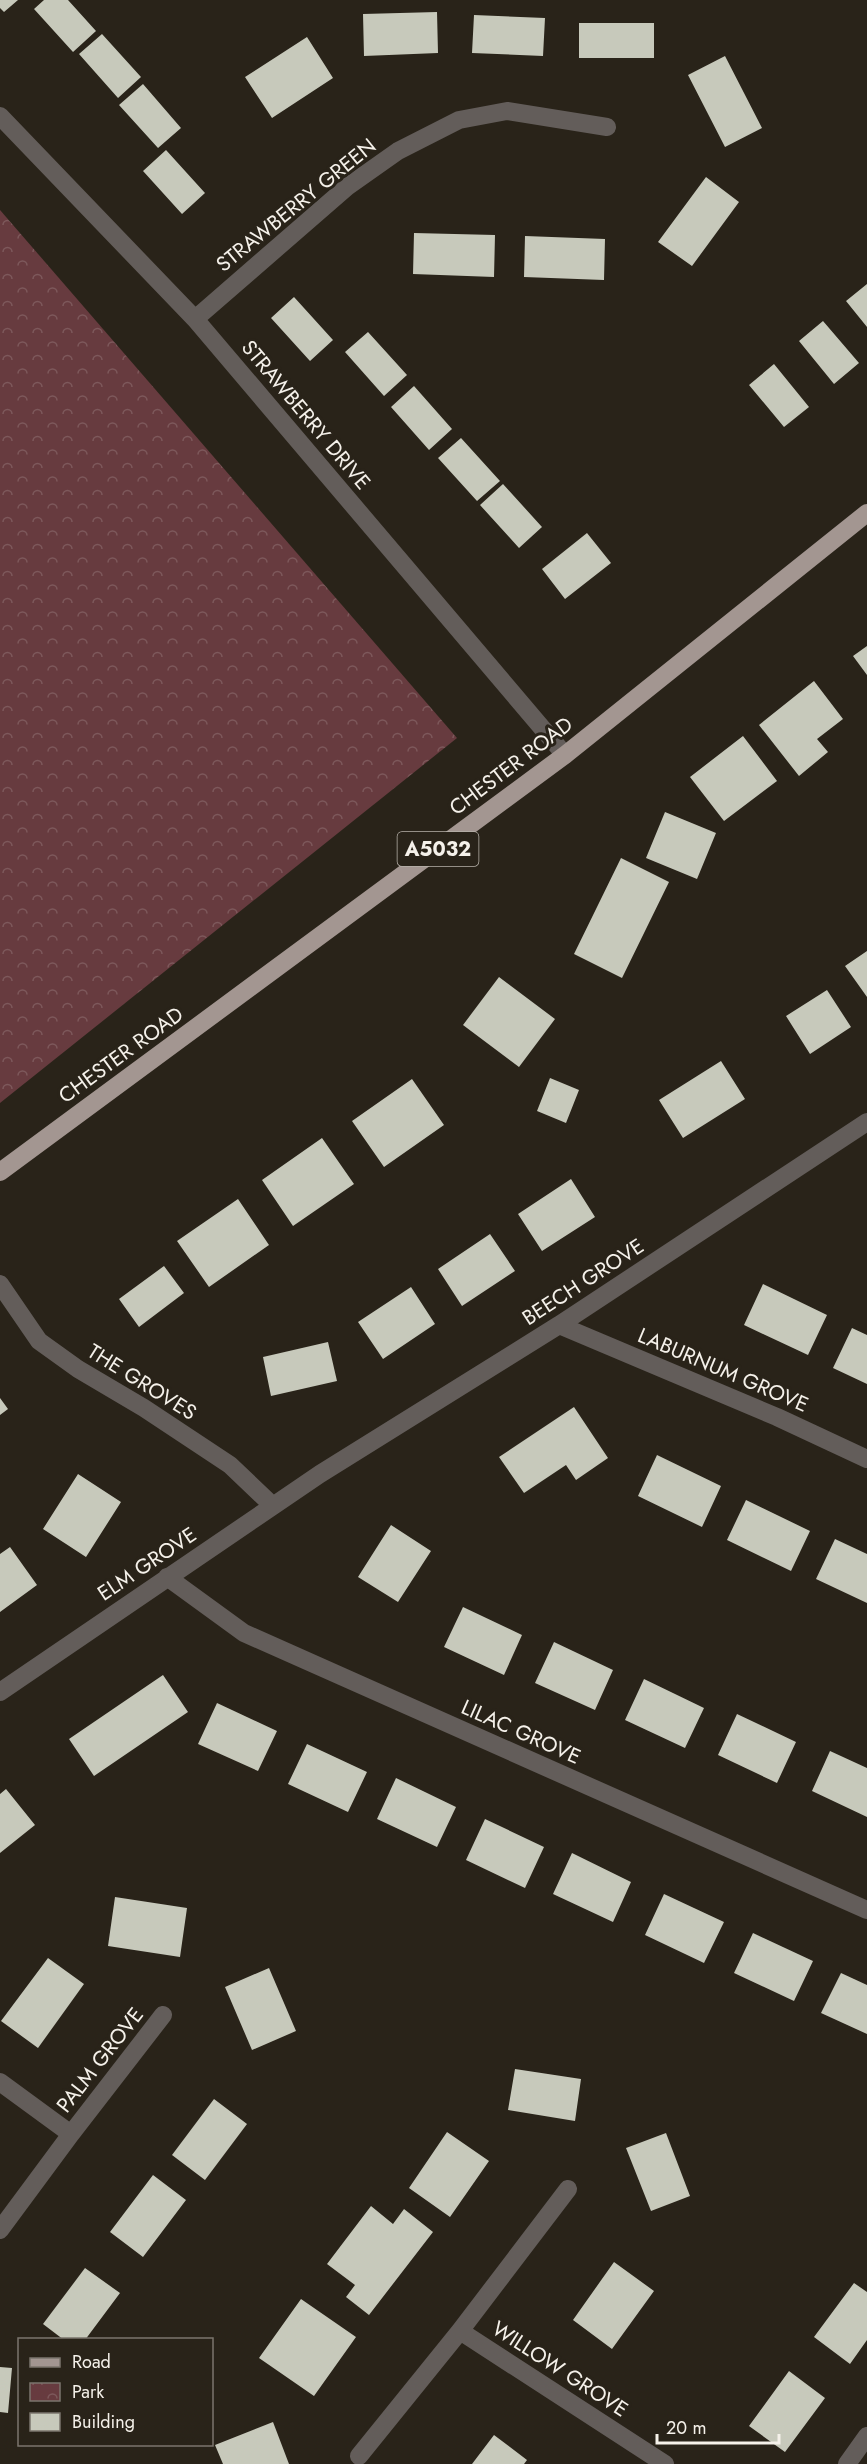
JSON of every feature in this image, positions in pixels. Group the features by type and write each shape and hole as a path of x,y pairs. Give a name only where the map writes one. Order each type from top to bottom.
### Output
{"main road":[{"name":"CHESTER ROAD","path":"0,1172 565,755 867,513"}],"street":[{"name":"STRAWBERRY GREEN","path":"195,319 347,187 398,151 459,120 507,111 606,127"},
{"name":"STRAWBERRY DRIVE","path":"0,116 195,319 565,755"},
{"name":"BEECH GROVE","path":"320,1474 559,1325 867,1122"},
{"name":"THE GROVES","path":"0,1284 39,1341 78,1370 144,1408 230,1465 273,1506"},
{"name":"LABURNUM GROVE","path":"559,1325 777,1417 867,1459"},
{"name":"ELM GROVE","path":"0,1692 320,1474"},
{"name":"LILAC GROVE","path":"167,1577 244,1633 867,1910"},
{"name":"PALM GROVE","path":"0,2230 163,2014"},
{"name":"PALM GROVE","path":"0,2082 71,2134"},
{"name":"WILLOW GROVE","path":"359,2456 460,2331 568,2189"},
{"name":"WILLOW GROVE","path":"460,2331 665,2464"},
{"path":"847,2464 867,2436"}],"green space":[{"path":"0,210 457,738 0,1103"}],"building":[{"path":"0,0 18,0 4,12 0,8"},
{"path":"44,0 68,0 96,31 73,52 34,9"},
{"path":"437,12 438,53 364,56 363,14"},
{"path":"474,15 545,18 543,56 472,53"},
{"path":"579,23 654,23 654,58 579,58"},
{"path":"102,34 141,77 118,98 79,54"},
{"path":"307,37 333,78 272,118 245,77"},
{"path":"725,56 762,128 725,147 688,75"},
{"path":"143,84 181,128 158,148 119,105"},
{"path":"166,150 205,193 182,214 143,171"},
{"path":"706,177 739,202 692,266 658,242"},
{"path":"414,233 495,235 494,277 413,274"},
{"path":"525,236 605,239 604,280 524,277"},
{"path":"867,284 867,327 846,301"},
{"path":"294,297 333,340 310,361 271,318"},
{"path":"823,321 859,363 834,384 799,341"},
{"path":"368,332 407,375 384,396 345,352"},
{"path":"774,364 809,407 784,427 749,385"},
{"path":"414,386 452,429 429,450 391,407"},
{"path":"461,438 500,481 477,501 438,458"},
{"path":"503,484 542,527 519,548 480,505"},
{"path":"587,533 611,563 565,599 542,569"},
{"path":"867,646 867,675 853,656"},
{"path":"814,681 843,719 817,739 828,752 799,776 759,725"},
{"path":"743,736 777,781 724,821 690,777"},
{"path":"665,812 716,833 697,879 646,858"},
{"path":"621,858 669,882 622,978 574,954"},
{"path":"867,951 867,997 845,966"},
{"path":"499,977 555,1019 519,1067 463,1025"},
{"path":"827,990 851,1027 810,1054 786,1016"},
{"path":"721,1061 745,1099 683,1138 659,1100"},
{"path":"550,1078 579,1090 566,1123 537,1111"},
{"path":"412,1079 444,1125 384,1167 352,1121"},
{"path":"322,1138 354,1184 293,1226 262,1180"},
{"path":"571,1179 595,1217 542,1251 518,1214"},
{"path":"238,1199 269,1245 209,1287 177,1241"},
{"path":"490,1234 515,1271 462,1306 438,1269"},
{"path":"164,1266 184,1293 139,1327 119,1299"},
{"path":"763,1284 827,1315 808,1355 744,1325"},
{"path":"411,1287 435,1324 383,1359 358,1322"},
{"path":"852,1328 867,1335 867,1384 833,1368"},
{"path":"328,1342 337,1381 271,1396 263,1357"},
{"path":"0,1398 8,1409 0,1415"},
{"path":"574,1407 608,1458 576,1480 566,1465 524,1493 499,1457"},
{"path":"657,1455 721,1486 702,1527 638,1496"},
{"path":"78,1474 121,1502 86,1557 43,1529"},
{"path":"746,1500 810,1531 791,1571 727,1540"},
{"path":"391,1525 431,1551 398,1602 358,1577"},
{"path":"835,1539 867,1554 867,1603 816,1579"},
{"path":"10,1547 37,1585 0,1612 0,1554"},
{"path":"463,1607 522,1635 504,1675 444,1647"},
{"path":"554,1642 613,1670 595,1710 535,1683"},
{"path":"163,1675 188,1712 94,1776 69,1739"},
{"path":"644,1679 704,1708 685,1748 625,1720"},
{"path":"217,1703 277,1731 258,1771 198,1744"},
{"path":"737,1714 796,1742 777,1783 718,1755"},
{"path":"307,1744 367,1772 348,1812 288,1784"},
{"path":"830,1751 867,1768 867,1817 812,1791"},
{"path":"396,1778 456,1807 437,1847 377,1819"},
{"path":"6,1789 35,1825 0,1853 0,1794"},
{"path":"485,1819 544,1847 525,1888 466,1860"},
{"path":"572,1853 631,1882 613,1922 553,1894"},
{"path":"664,1894 724,1922 704,1963 645,1935"},
{"path":"115,1897 187,1908 180,1957 108,1946"},
{"path":"753,1933 813,1961 794,2001 734,1973"},
{"path":"48,1958 84,1984 38,2048 1,2021"},
{"path":"269,1968 296,2031 252,2050 225,1987"},
{"path":"841,1973 867,1985 867,2034 821,2013"},
{"path":"515,2069 581,2079 575,2121 508,2110"},
{"path":"214,2099 247,2124 205,2180 172,2155"},
{"path":"447,2132 489,2161 450,2217 409,2188"},
{"path":"666,2133 690,2196 651,2211 626,2148"},
{"path":"153,2175 186,2200 143,2257 110,2232"},
{"path":"371,2206 393,2224 404,2209 433,2232 369,2315 346,2297 355,2285 327,2264"},
{"path":"614,2262 654,2291 612,2349 573,2320"},
{"path":"85,2268 120,2293 86,2338 61,2338 43,2324"},
{"path":"854,2283 867,2292 867,2340 850,2364 814,2337"},
{"path":"301,2299 356,2337 314,2396 259,2358"},
{"path":"0,2367 12,2368 8,2413 0,2412"},
{"path":"789,2371 825,2398 785,2452 749,2426"},
{"path":"273,2422 289,2464 223,2464 215,2445"},
{"path":"494,2435 527,2460 524,2464 472,2464"}]}
